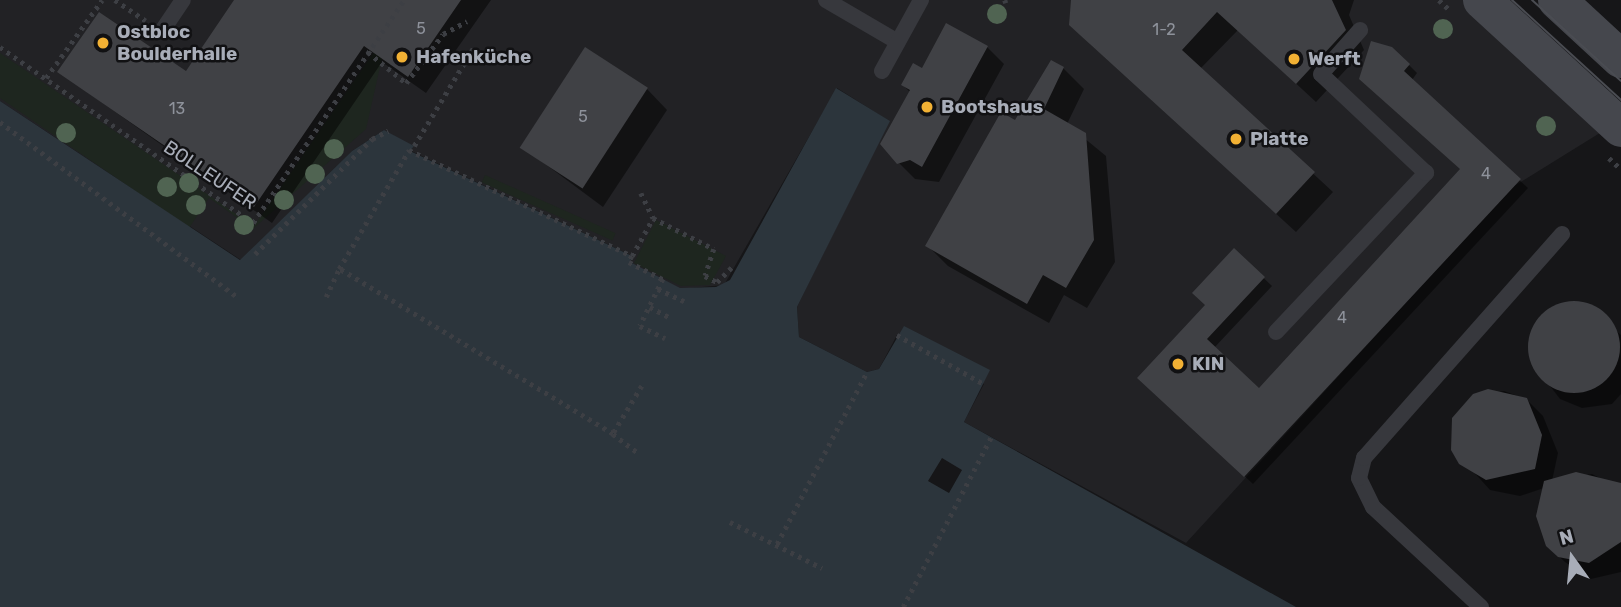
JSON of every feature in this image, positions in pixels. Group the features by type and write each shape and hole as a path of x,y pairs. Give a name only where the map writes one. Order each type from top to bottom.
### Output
{"main road":[{"path":"1482,0 1621,128"},
{"path":"1557,0 1621,59"}],"lane":[{"path":"162,32 183,0"},
{"path":"826,0 898,43"},
{"path":"882,71 919,1"},
{"path":"1276,331 1426,173 1321,74 1360,30"},
{"path":"1481,607 1373,507 1359,478 1364,457 1562,234"}],"path":[{"path":"46,78 102,0"},
{"path":"115,0 162,32"},
{"name":"BOLLEUFER","path":"0,47 253,223 404,0"},
{"path":"368,52 406,83 443,34 467,21"},
{"path":"414,146 474,47"},
{"path":"0,122 236,296"},
{"path":"255,254 372,139 388,131"},
{"path":"326,297 339,269 409,150 632,256"},
{"path":"641,193 653,218 714,248 704,271 711,281 726,277 732,267"},
{"path":"653,218 629,262 663,279 640,326 665,338"},
{"path":"339,269 613,434 637,452"},
{"path":"658,289 684,300"},
{"path":"650,307 671,318"},
{"path":"897,335 984,384"},
{"path":"777,544 867,372"},
{"path":"613,434 642,386"},
{"path":"903,607 991,437"},
{"path":"730,522 822,568"}],"shaded area":[{"path":"0,0 1482,0 1616,123 1511,188 1186,543 964,422 984,384 897,335 879,369 867,372 799,337 797,307 889,121 837,88 724,285 680,289 629,262 632,256 409,150 413,147 384,130 352,151 241,260 0,101"},
{"path":"410,0 382,58 366,129 253,229 209,198 189,228 0,98 0,53 254,226"},
{"path":"836,88 890,121 797,307 799,337 867,372 879,369 904,326 990,370 964,422 1296,607 0,607 0,101 240,260 352,151 384,130 414,146 410,151 632,256 630,262 680,288 716,287 730,280","holes":["942,458 962,470 949,493 928,481"]},
{"path":"485,175 616,233 612,240 482,182"},
{"path":"656,220 726,256 710,285 681,286 634,263"}],"building":[{"path":"234,0 461,0 408,77 364,46 254,207 57,72 99,12 186,71"},
{"path":"1071,0 1332,0 1346,30 1296,84 1217,12 1182,50 1315,172 1276,214 1069,25"},
{"name":"Bootshaus","path":"946,23 988,46 922,167 910,160 897,164 880,144 910,90 901,85 913,63 922,68"},
{"path":"1371,41 1392,47 1410,64 1404,71 1521,179 1244,477 1137,378 1205,305 1192,293 1234,248 1265,277 1207,339 1259,388 1460,169 1359,79"},
{"path":"585,47 648,88 583,188 520,148"},
{"path":"1051,60 1064,67 1044,109 1086,133 1094,240 1066,288 1043,275 1027,304 925,246 1001,112 1015,120"},
{"path":"1565,301 1583,301 1600,308 1613,321 1620,338 1620,356 1613,373 1600,386 1583,393 1565,393 1548,386 1535,373 1528,356 1528,338 1535,321 1548,308"},
{"path":"1488,389 1527,398 1542,435 1535,469 1486,480 1459,464 1451,450 1452,418 1473,394"},
{"path":"1576,472 1621,483 1621,542 1589,563 1558,557 1546,546 1536,516 1544,481"}],"tram line":[{"path":"1512,0 1621,100"},
{"path":"1532,0 1621,81"}],"place":[{"name":"Ostbloc Boulderhalle","path":"103,43"},
{"name":"Hafenküche","path":"402,57"},
{"name":"Werft","path":"1294,59"},
{"name":"Bootshaus","path":"927,107"},
{"name":"Platte","path":"1236,139"},
{"name":"KIN","path":"1178,364"}]}
